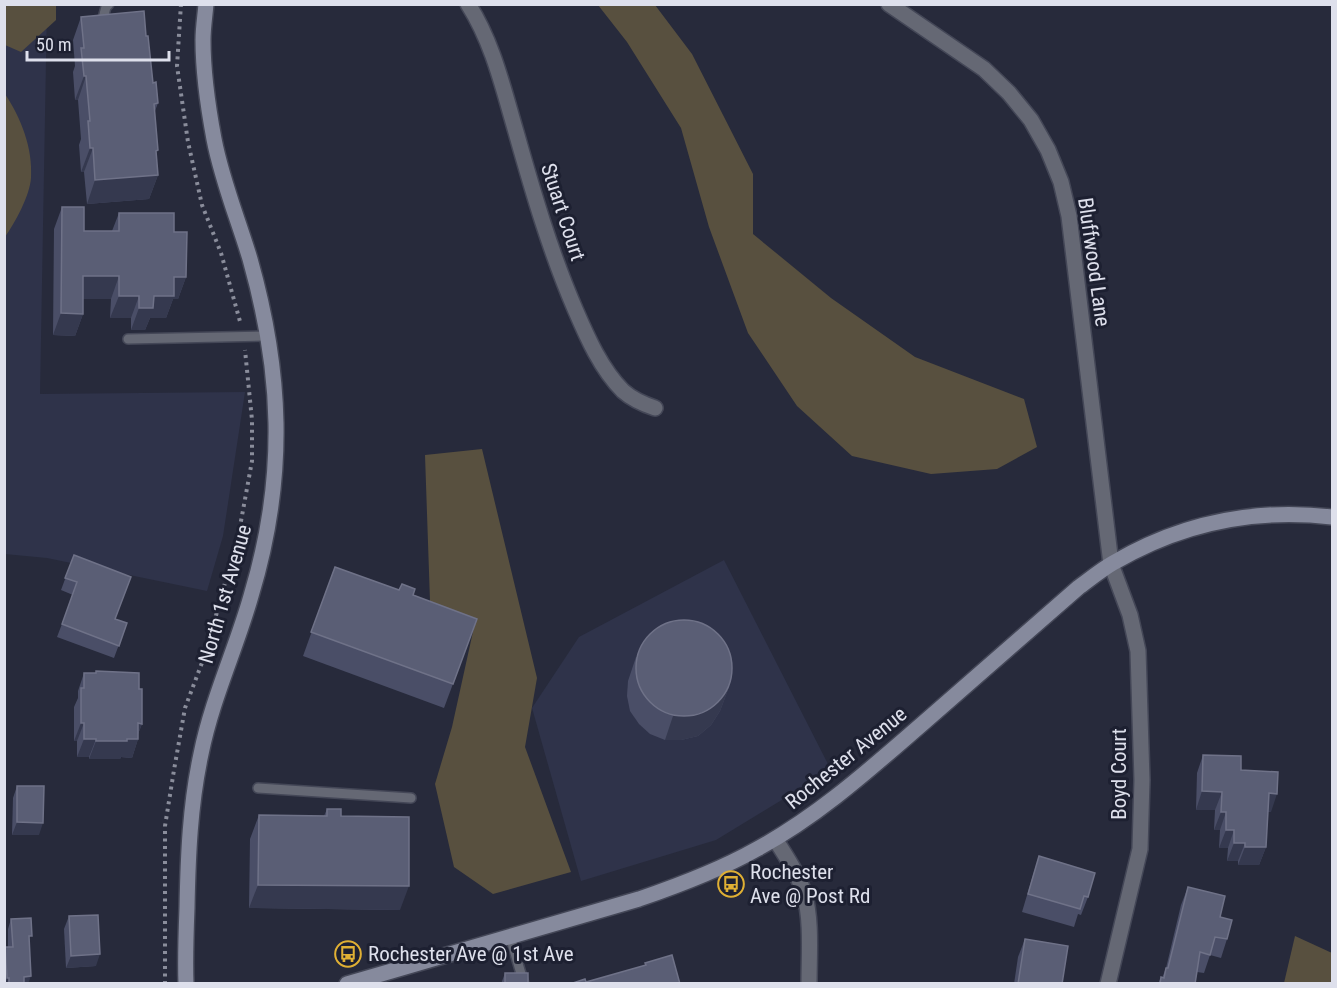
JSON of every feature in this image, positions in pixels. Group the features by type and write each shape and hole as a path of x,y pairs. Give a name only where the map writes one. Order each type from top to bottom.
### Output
{"main road":[{"name":"North 1st Avenue","path":"186,984 188,855 192,807 201,752 218,691 253,591 266,535 274,483 276,423 272,363 263,310 250,258 227,193 214,140 206,86 203,39 206,4"},
{"name":"Rochester Avenue","path":"347,984 639,899 719,868 775,839 857,781 1079,587 1111,564 1173,534 1239,517 1308,514 1332,517"}],"street":[{"name":"Stuart Court","path":"468,4 493,53 544,228 561,276 587,336 607,371 624,391 639,402 655,408"},
{"name":"Bluffwood Lane","path":"889,4 984,69 1009,93 1030,120 1048,150 1061,182 1069,216 1111,564"},
{"name":"Boyd Court","path":"1108,984 1140,849 1142,780 1138,651 1130,615 1111,564"},
{"path":"775,839 804,893 808,914 809,984"}],"lane":[{"path":"102,22 109,4"},
{"path":"128,339 267,336"},
{"path":"258,788 411,798"},
{"path":"510,936 524,984"}],"path":[{"path":"165,984 165,826 174,770 185,708 206,652 239,532 252,461 252,420 243,336 220,253 202,205 188,142 177,66 181,4"}],"shaded area":[{"path":"4,5 47,5 40,394 245,392 223,536 207,591 47,558 5,554"},
{"path":"4,5 56,5 56,20 21,52 5,45"},
{"path":"598,5 655,5 692,54 753,174 753,234 831,298 915,357 1024,399 1037,447 997,469 931,474 852,456 797,406 748,333 709,227 681,128 627,42"},
{"path":"5,94 25,134 30,156 31,178 25,200 5,237"},
{"path":"482,449 537,678 525,747 571,872 493,894 454,867 435,784 452,727 474,627 430,601 425,455"},
{"path":"724,560 831,770 716,840 581,881 532,708 579,637"},
{"path":"1295,936 1332,953 1332,983 1284,983"}],"building":[{"path":"144,11 153,83 156,82 158,103 154,104 158,175 95,180 93,148 90,148 86,76 84,76 81,48 84,48 81,17"},
{"path":"62,207 84,207 84,231 119,231 119,213 174,213 174,232 187,232 186,277 174,277 174,296 154,296 153,308 139,308 139,296 119,296 119,276 83,276 83,314 61,313"},
{"path":"74,555 131,577 115,619 127,623 119,646 62,624 77,582 65,578"},
{"path":"335,567 399,590 402,584 415,589 413,595 477,619 453,684 311,632"},
{"path":"675,620 693,620 711,628 724,641 732,659 729,687 711,708 693,716 675,716 657,708 644,695 636,677 636,659 644,641 657,628"},
{"path":"96,671 139,673 139,689 142,689 142,724 138,723 138,739 96,741 96,739 84,739 84,723 81,723 81,688 84,688 84,673 96,673"},
{"path":"1203,755 1241,756 1241,770 1278,772 1277,794 1269,793 1266,847 1245,847 1245,843 1234,843 1234,830 1226,830 1226,812 1221,812 1222,792 1202,791"},
{"path":"17,786 44,786 43,823 17,822"},
{"path":"327,809 341,809 341,816 409,817 409,886 258,885 259,815 327,816"},
{"path":"1039,856 1095,873 1088,897 1084,896 1080,909 1028,894"},
{"path":"1188,887 1225,896 1220,917 1232,920 1227,939 1215,937 1210,955 1200,952 1195,984 1160,984 1161,977 1164,978 1166,968 1168,968"},
{"path":"98,915 100,954 71,956 69,916"},
{"path":"31,918 32,936 29,936 31,976 24,977 24,983 9,984 5,947 13,947 11,919"},
{"path":"1025,939 1068,946 1062,984 1018,984"},
{"path":"672,955 680,984 570,984 585,979 586,982 646,965 645,963"},
{"path":"505,973 528,973 528,984 505,984"}],"place":[{"name":"Rochester Ave @ Post Rd","path":"731,884"},
{"name":"Rochester Ave @ 1st Ave","path":"348,954"}]}
